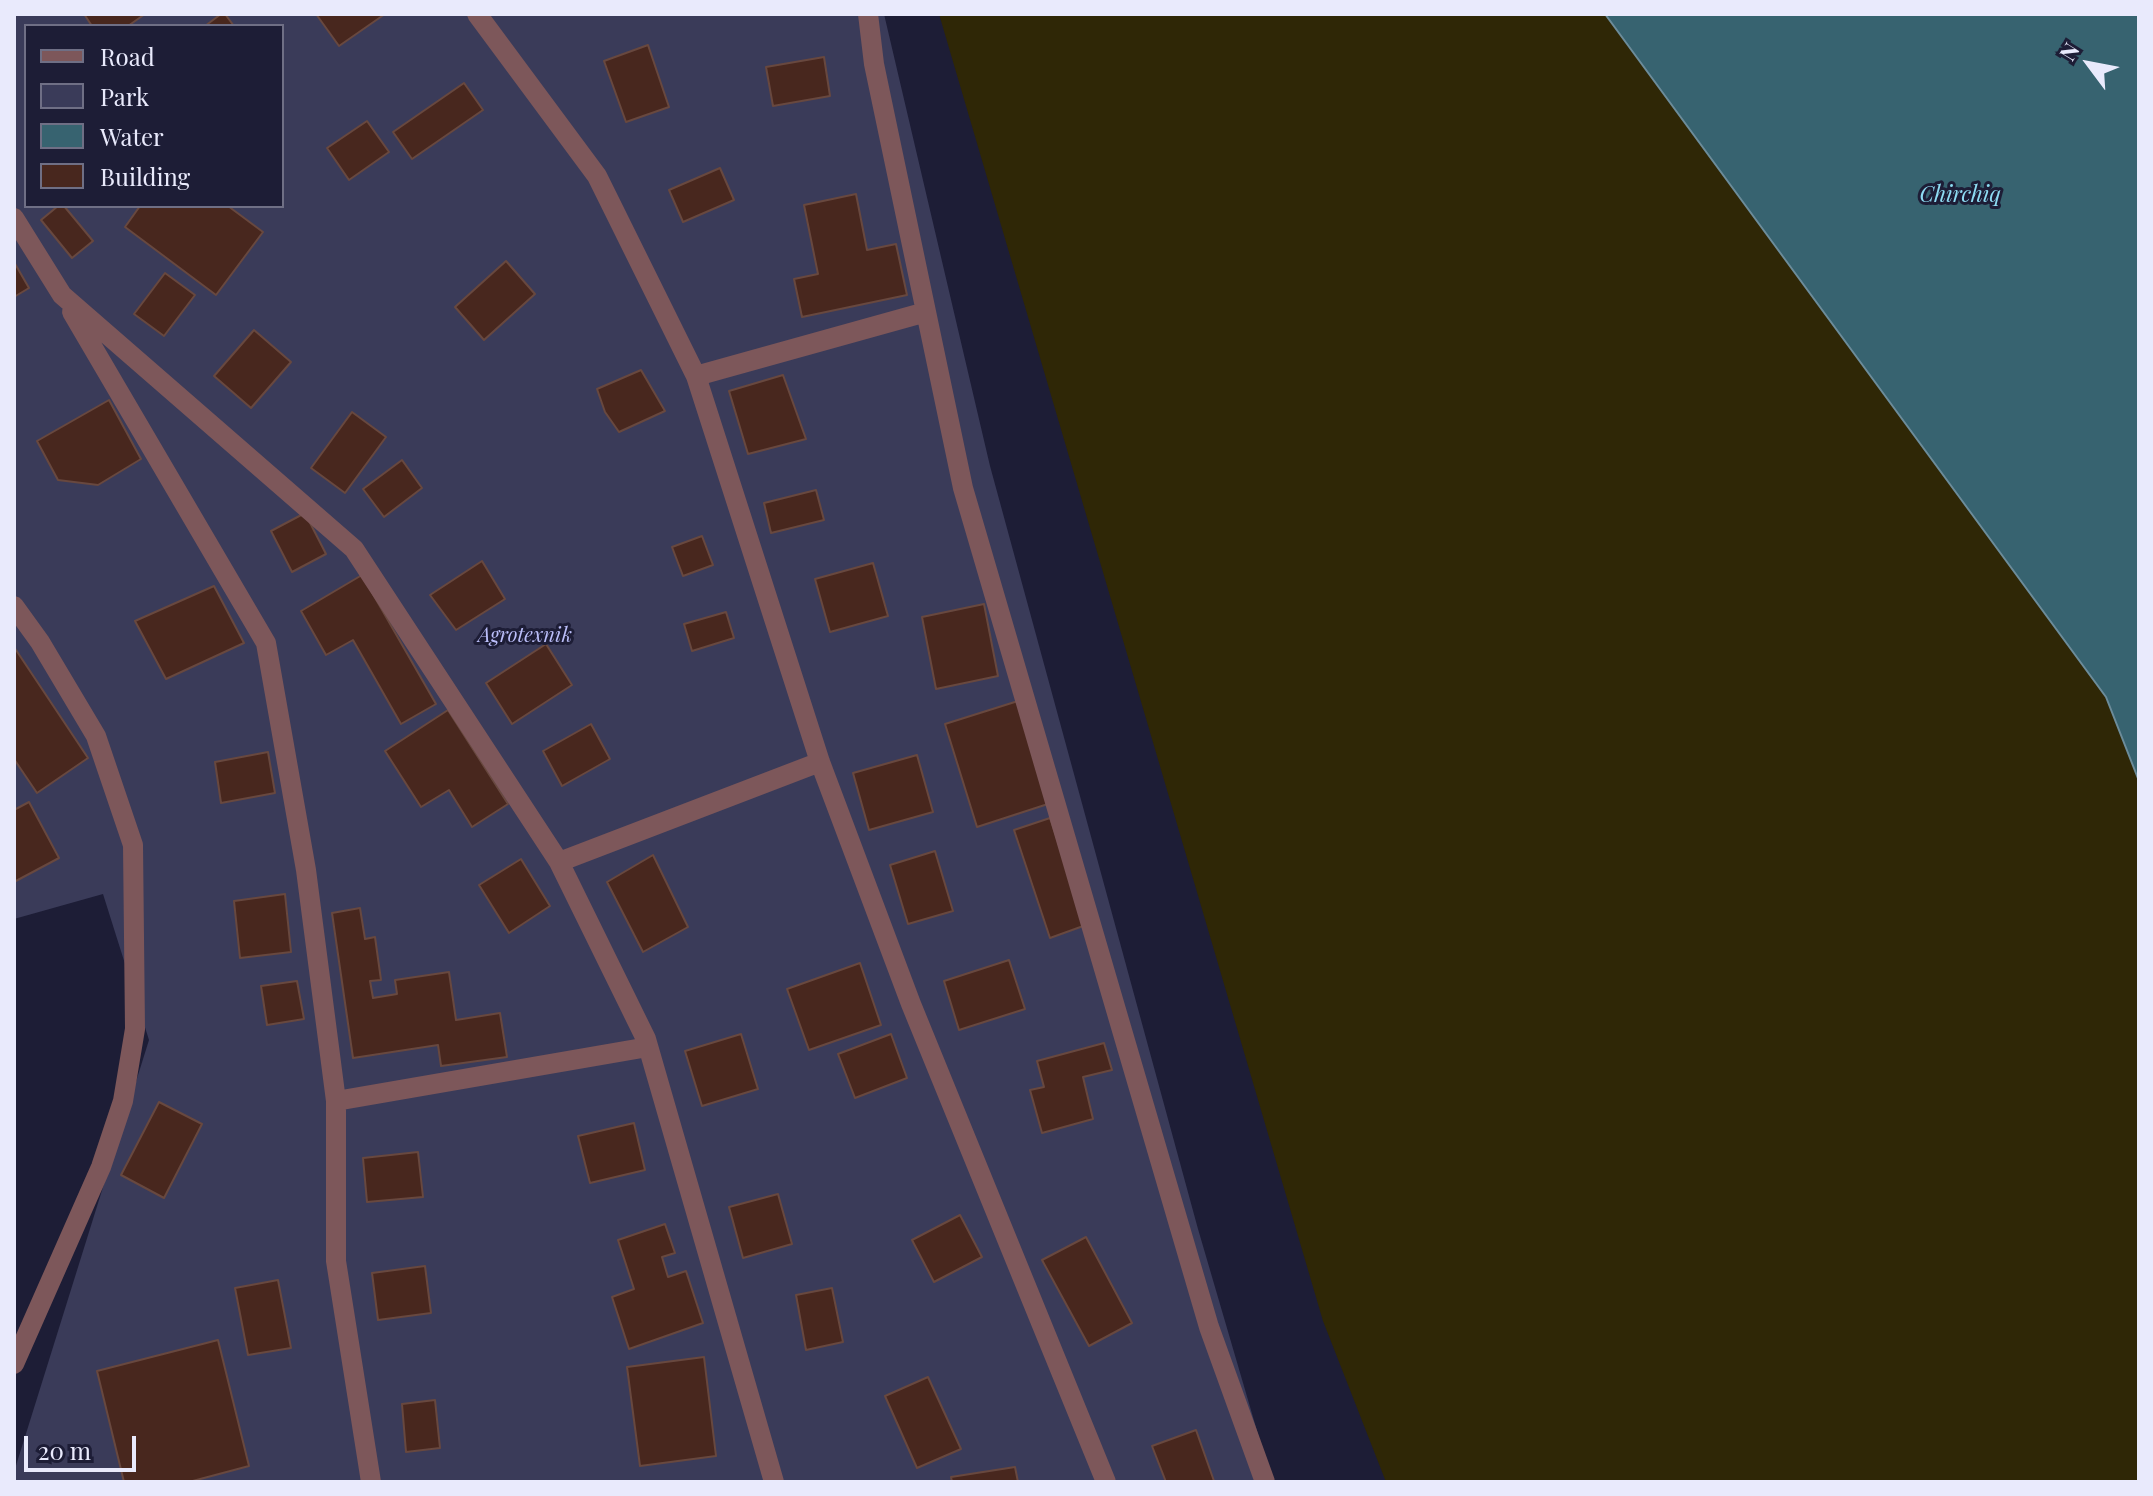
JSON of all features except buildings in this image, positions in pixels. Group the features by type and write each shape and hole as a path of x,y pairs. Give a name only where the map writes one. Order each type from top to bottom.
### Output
{"street":[{"path":"477,14 597,176 696,376 820,762 911,1004 1106,1482"},
{"path":"868,14 874,64 967,503 1209,1327 1265,1482"},
{"path":"14,218 266,643 306,870 336,1101 336,1261 371,1482"},
{"path":"62,295 354,549 559,862 648,1047 774,1482"},
{"path":"696,376 926,312"},
{"path":"14,606 40,642 96,736 133,845 135,1029 123,1101 101,1167 14,1364"},
{"path":"559,862 820,762"},
{"path":"336,1101 648,1047"}],"green space":[{"name":"Agrotexnik","path":"14,14 884,14 990,466 1198,1229 1272,1482 14,1482 14,1472 149,1040 103,894 14,919"}],"sand":[{"path":"939,14 2139,14 2139,1482 1386,1482 1323,1321"}],"water":[{"name":"Chirchiq","path":"1605,14 2139,14 2139,781 2106,697"}]}
